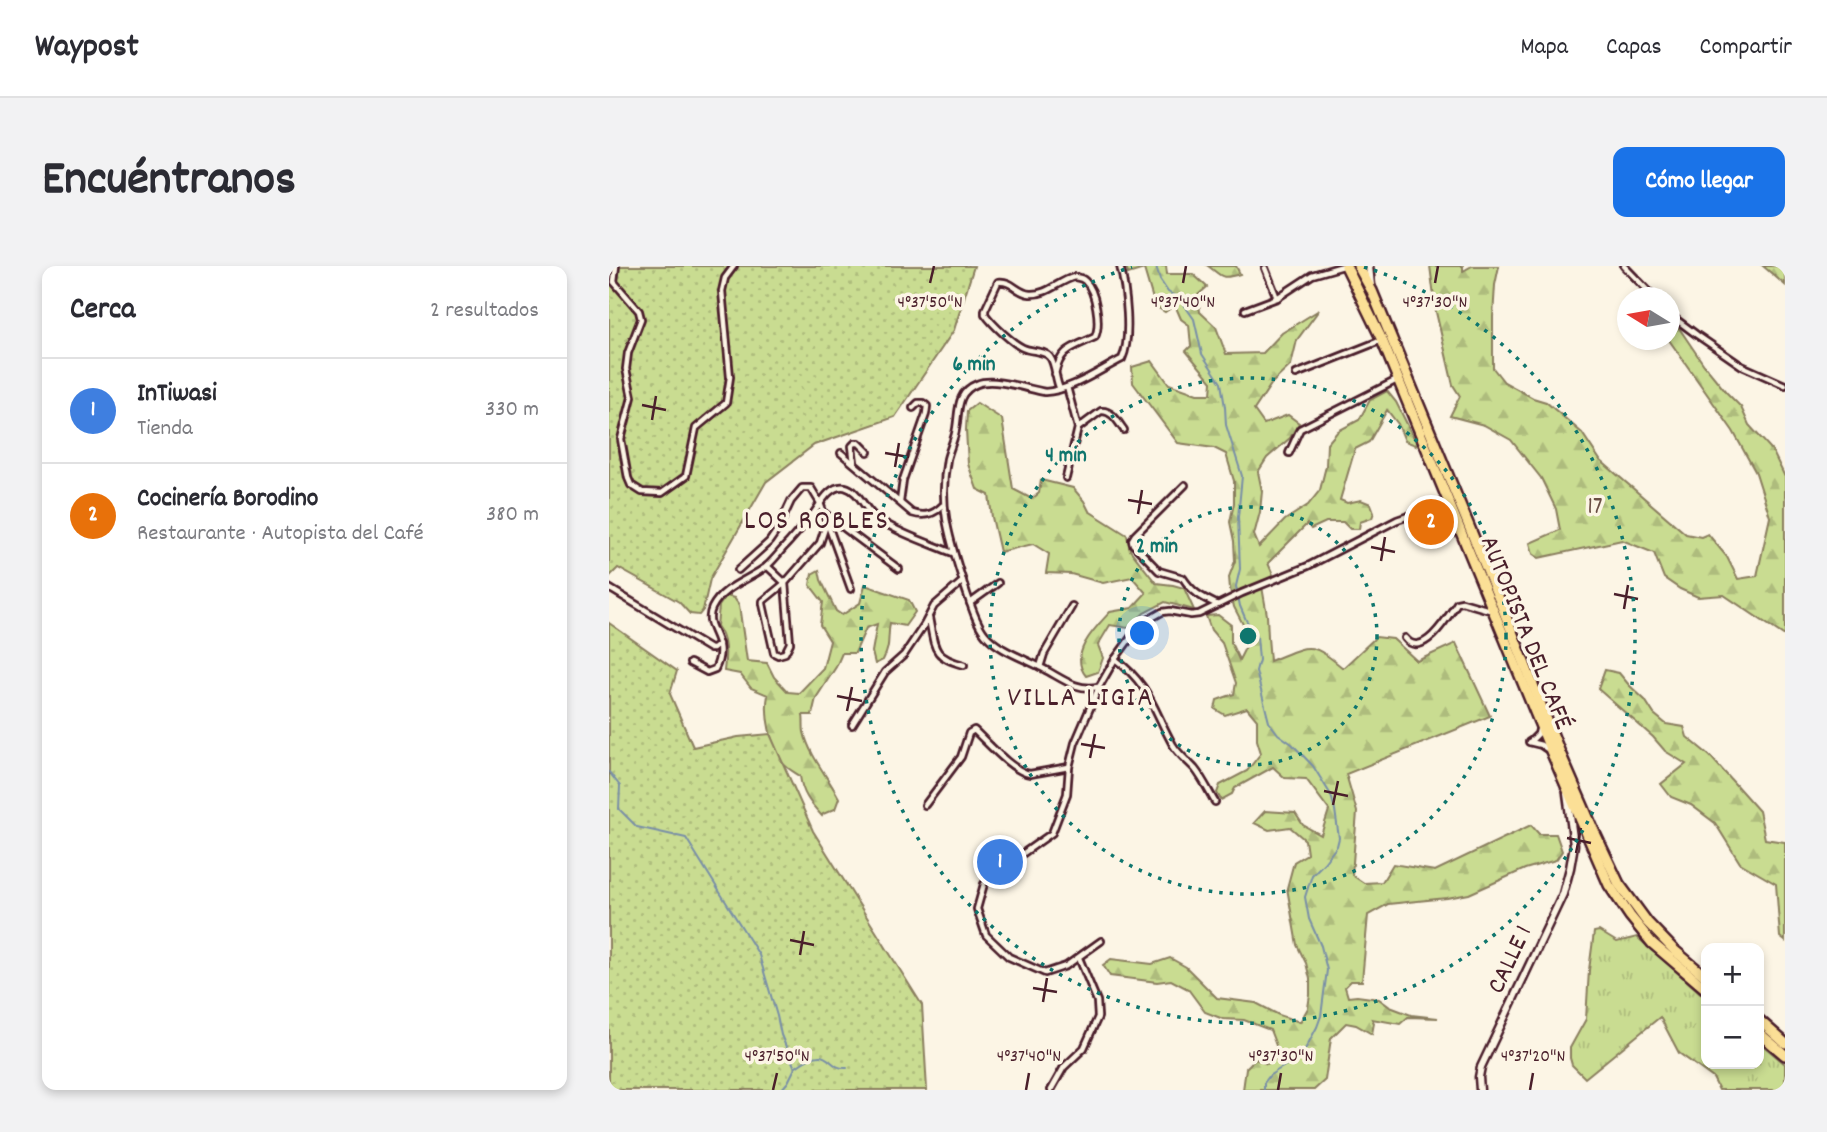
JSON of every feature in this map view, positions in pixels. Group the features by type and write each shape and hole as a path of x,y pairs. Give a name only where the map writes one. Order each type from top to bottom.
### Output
{"highway":[{"name":"AUTOPISTA DEL CAFÉ","path":"1345,266 1382,340 1540,726 1609,886 1652,943 1701,985"},
{"name":"AUTOPISTA DEL CAFÉ","path":"1358,266 1372,290 1560,753 1619,884 1647,922 1701,973"},
{"path":"1764,1024 1785,1043"},
{"path":"1764,1037 1785,1055"}],"street":[{"path":"614,266 614,282 639,311 641,319 628,353 626,369 632,397 621,439 628,478 631,485 642,492 663,493 686,476 697,428 726,403 730,377 722,291 734,266"},
{"path":"1099,687 1078,688 998,646 983,632 953,553 943,506 947,459 955,433 957,410 960,400 974,384 984,381 1003,383 1045,392 1067,387 1122,359 1125,352 1127,312 1120,266"},
{"path":"1245,310 1277,298 1306,278 1345,266"},
{"path":"1369,266 1372,290"},
{"path":"1624,266 1644,287"},
{"path":"1265,268 1277,298"},
{"path":"1055,374 1062,355 1067,350 1095,337 1099,327 1090,288 1085,280 1074,277 1043,292 1030,294 1024,293 1009,282 998,282 985,314 1016,344 1051,358 1055,374 1060,389"},
{"path":"1680,322 1742,366 1784,384"},
{"path":"1296,374 1382,340"},
{"path":"1289,453 1300,429 1397,379"},
{"path":"1066,478 1078,428 1067,387"},
{"path":"900,503 903,480 927,406 918,403 912,408"},
{"path":"1078,428 1101,411 1106,411 1112,414 1124,429"},
{"path":"854,462 852,446 855,443 859,443 868,452"},
{"path":"841,453 912,513 925,516 943,506"},
{"path":"1185,485 1135,535 1133,544 1159,571 1183,578 1198,596 1216,604"},
{"path":"690,663 701,670 715,669 719,659 719,643 709,615 718,598 727,589 767,565 812,516 828,494 838,488 845,487 857,495 872,515 893,528 953,553"},
{"path":"738,570 769,542 791,501 802,488 811,488 824,513 851,589"},
{"path":"1101,941 1066,966 1045,973 1009,957 986,935 977,909 984,884 995,873 1052,833 1067,794 1069,767 1075,743 1099,687 1134,633 1146,621 1162,612 1199,614 1216,604 1308,566 1397,520 1449,502"},
{"path":"824,513 899,569"},
{"path":"767,565 785,583 790,643 785,653 778,655 771,646 763,601 785,583 820,543 827,522"},
{"path":"852,724 885,672 904,655 934,606 963,581"},
{"path":"970,603 999,583"},
{"path":"609,589 710,649 719,643"},
{"path":"1405,638 1413,645 1428,641 1457,603 1494,611"},
{"path":"1039,667 1072,607"},
{"path":"929,617 939,655 964,665"},
{"path":"1115,659 1129,670 1149,694 1173,744 1195,769 1215,802"},
{"path":"1540,726 1529,743 1541,745 1551,751"},
{"path":"925,805 961,757 969,733 974,730 1024,774 1069,767"},
{"name":"CALLE 1","path":"1480,1090 1481,1067 1563,894 1574,845 1566,788"},
{"path":"1574,845 1581,841 1593,848"},
{"path":"1051,1090 1063,1068 1084,1048 1098,1017 1097,1000 1079,958"}],"green space":[{"path":"609,266 974,266 954,330 895,417 814,445 766,482 710,579 703,610 699,615 690,614 679,602 618,568 609,577"},
{"path":"1126,266 1166,266 1167,274 1193,274 1207,287 1198,295 1200,312 1216,327 1226,354 1263,353 1282,333 1319,310 1297,340 1291,365 1272,383 1254,410 1264,424 1288,415 1299,423 1290,438 1267,458 1258,472 1262,491 1254,535 1259,547 1285,520 1308,505 1320,490 1326,466 1327,444 1338,431 1359,420 1370,400 1387,391 1396,402 1418,446 1405,441 1398,424 1387,410 1369,442 1355,449 1340,500 1347,503 1361,500 1371,504 1374,512 1372,518 1360,522 1359,529 1350,529 1343,522 1326,522 1311,529 1307,524 1268,563 1274,577 1261,581 1267,615 1270,661 1293,651 1309,648 1323,653 1343,668 1376,637 1393,639 1417,661 1456,643 1490,716 1346,774 1357,812 1352,875 1364,883 1382,882 1393,864 1435,871 1531,825 1539,834 1556,834 1562,851 1556,860 1525,869 1469,894 1388,904 1368,915 1362,981 1351,981 1345,987 1348,997 1379,999 1390,1007 1411,1015 1438,1018 1408,1017 1400,1024 1372,1019 1372,1034 1346,1023 1331,1038 1325,1080 1314,1090 1243,1090 1246,1068 1255,1059 1267,1064 1280,1056 1270,1030 1244,1020 1223,1019 1205,1012 1188,989 1171,980 1157,982 1110,976 1103,965 1111,959 1152,964 1170,958 1186,967 1217,998 1256,1003 1300,1022 1308,1008 1310,979 1297,945 1287,888 1294,862 1307,854 1305,840 1290,827 1269,830 1254,823 1265,811 1295,813 1303,825 1321,835 1329,810 1306,779 1285,778 1273,767 1235,788 1232,794 1221,800 1217,793 1220,785 1247,771 1261,753 1257,740 1257,720 1247,708 1225,715 1215,709 1217,700 1234,694 1236,683 1222,643 1211,630 1206,616 1218,615 1231,625 1231,643 1239,660 1250,638 1234,607 1230,589 1229,577 1235,561 1230,522 1234,503 1234,481 1226,454 1214,448 1178,443 1133,383 1132,367 1152,361 1169,384 1197,394 1211,394 1212,382 1186,351 1191,346 1189,325 1181,319 1175,305 1165,312 1155,306 1144,269 1128,274"},
{"path":"1208,266 1236,266 1240,274 1222,276"},
{"name":"17","path":"1430,266 1463,266 1463,271 1472,266 1499,266 1493,317 1493,368 1504,382 1546,402 1582,433 1600,460 1686,534 1701,537 1708,534 1727,557 1738,579 1757,576 1770,517 1756,473 1733,431 1676,350 1680,350 1680,329 1704,365 1741,407 1749,425 1772,450 1785,477 1785,636 1724,595 1698,597 1680,589 1664,578 1654,553 1622,540 1539,558 1533,554 1530,543 1560,530 1556,509 1541,478 1511,440 1484,425 1450,416 1460,396 1453,385 1436,312"},
{"path":"1763,266 1785,266 1785,285"},
{"path":"977,403 1002,419 1013,489 1032,499 1039,493 1041,480 1073,488 1089,511 1127,535 1130,550 1156,583 1184,588 1194,610 1165,602 1144,613 1128,628 1110,625 1098,645 1103,658 1098,672 1086,676 1080,659 1091,633 1110,612 1132,608 1146,593 1132,577 1103,583 1071,574 1046,573 1049,554 1033,544 1000,552 989,495 977,489 968,464 967,411"},
{"path":"819,570 836,611 842,615 860,603 865,585 909,600 915,612 905,626 890,623 885,655 883,660 875,664 872,652 877,624 866,628 855,653 842,653 816,698 812,715 803,715 804,732 810,749 839,798 835,809 822,816 807,798 800,776 786,766 778,755 768,721 768,695 751,688 740,674 724,671 724,642 717,626 719,606 726,596 734,598 739,605 747,661 767,663 774,677 788,692 799,693 823,668 830,641 820,625 823,602 810,585 812,574"},
{"path":"609,623 677,671 670,694 693,747 738,737 770,734 813,831 922,1005 927,1090 609,1090"},
{"path":"1605,670 1619,673 1666,724 1684,727 1687,737 1710,756 1759,811 1765,839 1785,842 1785,941 1780,937 1776,884 1740,863 1715,823 1691,805 1671,797 1661,784 1686,764 1665,751 1653,737 1598,689"},
{"path":"1599,931 1617,942 1637,937 1701,994 1701,1069 1764,1069 1764,1046 1785,1064 1785,1090 1719,1090 1713,1078 1679,1053 1660,1017 1585,1078 1572,1065 1570,1048 1586,1019 1594,932"}],"waterway":[{"path":"1156,266 1160,280 1168,292 1180,299 1194,319 1202,354 1221,383 1226,425 1242,476 1238,517 1240,569 1236,586 1240,606 1257,636 1259,660 1256,671 1269,722 1278,734 1313,766 1331,795 1339,838 1337,846 1312,875 1305,897 1309,919 1321,946 1327,970 1321,1016 1302,1055 1270,1075 1264,1083 1264,1090"},
{"path":"609,772 620,786 619,809 637,827 686,838 759,955 781,1035 795,1068 781,1090"},
{"path":"796,1067 816,1056 822,1056 835,1065 847,1068"}],"place":[{"name":"Cocinería Borodino","path":"1431,522"},
{"name":"InTiwasi","path":"1000,862"}],"district":[{"name":"LOS ROBLES","path":"817,523"},
{"name":"VILLA LIGIA","path":"1081,700"}]}
